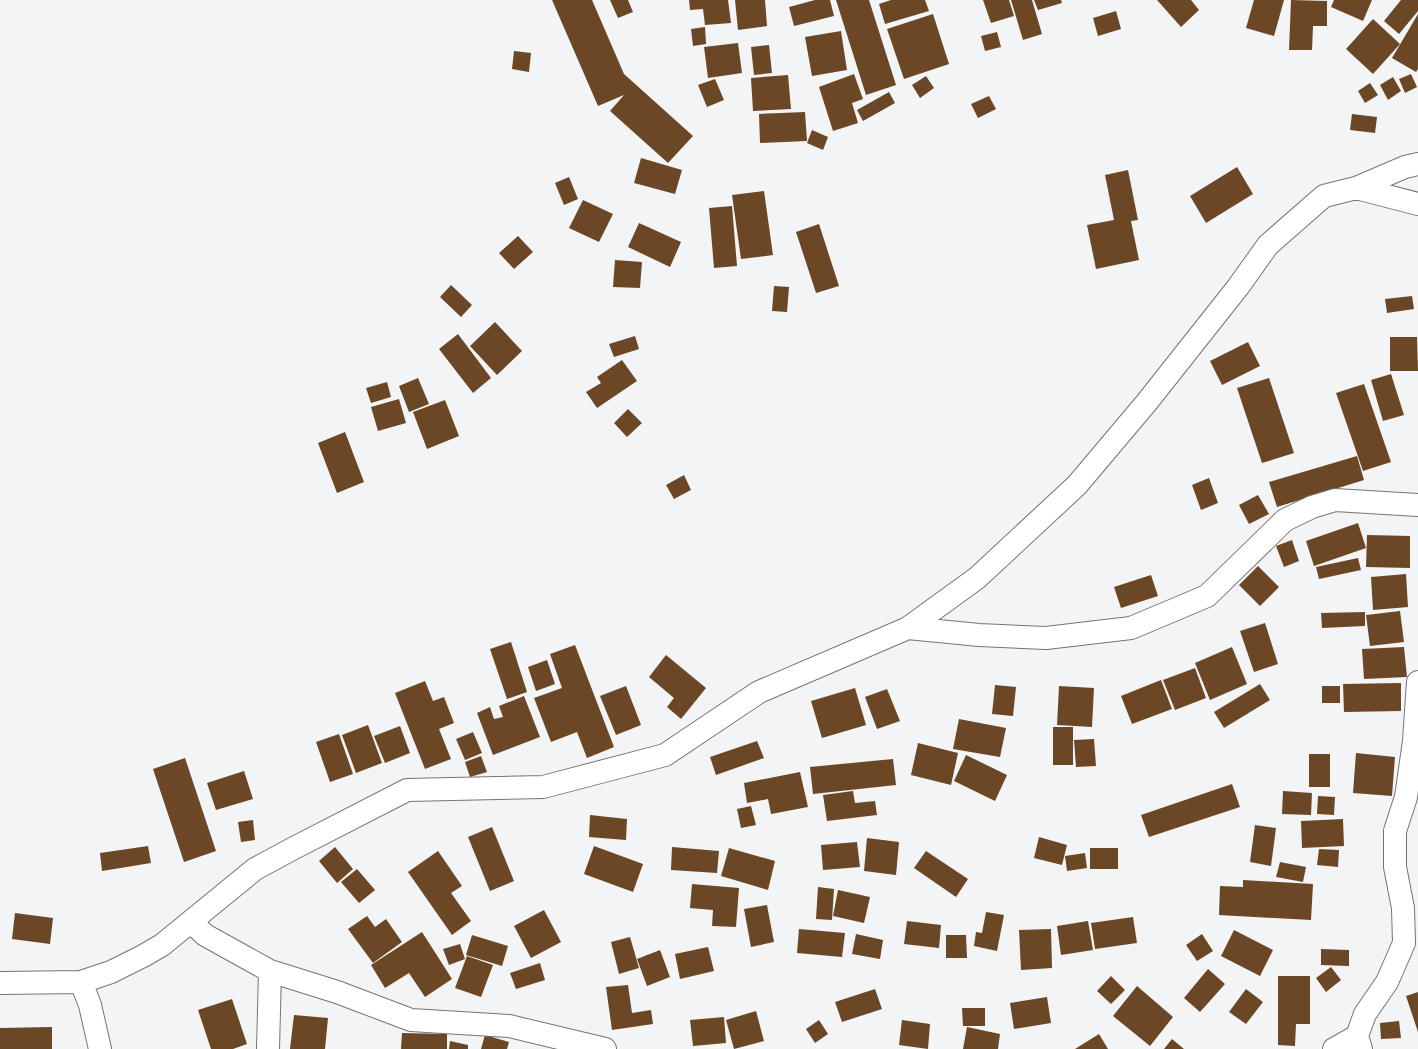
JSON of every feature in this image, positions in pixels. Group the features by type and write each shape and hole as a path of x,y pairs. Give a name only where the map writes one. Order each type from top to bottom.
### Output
{"street":[{"path":"0,983 81,982 111,972 162,945 255,869 407,790 542,787 665,755 759,692 908,628 977,578 1077,485 1200,336 1238,288 1268,244 1324,196 1356,188 1405,167 1418,164"},
{"path":"1356,188 1418,204"},
{"path":"908,628 978,635 1046,638 1131,628 1207,596 1285,520 1312,507 1335,500 1418,505"},
{"path":"1334,1049 1358,1043 1365,1014 1387,982 1404,943 1403,908 1395,867 1394,831 1406,797 1414,741 1418,682"},
{"path":"191,922 205,935 270,971 337,992 411,1020 509,1026 605,1049"},
{"path":"268,1049 270,971"},
{"path":"81,982 90,1005 100,1049"}],"building":[{"path":"552,0 592,0 624,74 693,136 668,163 610,111 624,95 598,106"},
{"path":"610,0 628,0 633,12 618,18"},
{"path":"689,0 728,0 731,23 705,25 703,9 690,10"},
{"path":"735,0 765,0 767,26 738,30"},
{"path":"815,0 830,0 834,16 794,26 789,7"},
{"path":"836,0 869,0 896,85 866,95"},
{"path":"891,0 925,0 929,11 885,24 879,4"},
{"path":"983,0 1009,0 1014,16 991,23"},
{"path":"1011,0 1032,0 1042,34 1023,40"},
{"path":"1034,0 1061,0 1062,3 1038,10"},
{"path":"1157,0 1191,0 1199,10 1181,27"},
{"path":"1254,0 1284,0 1274,36 1246,28"},
{"path":"1291,0 1327,1 1327,26 1313,26 1312,50 1289,50"},
{"path":"1334,0 1372,0 1363,21 1331,7"},
{"path":"1401,0 1418,0 1418,11 1399,34 1384,21"},
{"path":"1116,11 1121,29 1098,36 1093,18"},
{"path":"933,14 949,64 904,79 887,29"},
{"path":"1418,14 1418,69 1416,72 1392,58"},
{"path":"1373,19 1400,44 1373,74 1346,49"},
{"path":"705,27 706,44 693,46 691,29"},
{"path":"841,31 847,70 812,76 805,37"},
{"path":"997,32 1001,47 985,51 981,36"},
{"path":"738,43 742,73 708,78 704,47"},
{"path":"769,45 772,73 754,75 751,47"},
{"path":"514,51 531,53 529,72 512,69"},
{"path":"854,74 863,99 852,103 858,123 833,131 819,87"},
{"path":"1411,74 1417,87 1405,93 1399,79"},
{"path":"788,75 791,109 753,111 751,78"},
{"path":"926,76 934,88 920,98 912,85"},
{"path":"1393,77 1401,91 1388,100 1380,85"},
{"path":"715,79 724,100 707,107 698,85"},
{"path":"1370,83 1378,95 1365,103 1358,91"},
{"path":"889,92 895,103 863,121 857,110"},
{"path":"989,96 996,109 978,118 971,104"},
{"path":"805,112 807,141 760,143 759,114"},
{"path":"1352,114 1377,117 1375,133 1350,130"},
{"path":"812,130 828,137 823,150 807,143"},
{"path":"641,158 682,170 675,194 634,183"},
{"path":"1237,167 1253,194 1206,223 1190,196"},
{"path":"1128,170 1138,220 1131,221 1139,260 1096,269 1087,225 1114,220 1105,175"},
{"path":"569,177 578,199 564,205 555,183"},
{"path":"764,191 773,255 741,259 732,195"},
{"path":"583,200 613,214 599,242 569,228"},
{"path":"732,206 737,266 714,268 709,208"},
{"path":"639,223 681,242 670,267 628,247"},
{"path":"819,224 839,286 816,293 796,232"},
{"path":"518,236 533,252 514,269 499,253"},
{"path":"615,260 642,262 640,288 613,287"},
{"path":"451,285 472,305 461,317 440,297"},
{"path":"774,286 789,287 787,312 772,311"},
{"path":"1412,296 1414,309 1387,313 1385,299"},
{"path":"495,322 522,351 497,375 470,346"},
{"path":"458,334 491,378 473,393 439,349"},
{"path":"635,336 639,349 614,357 609,344"},
{"path":"1390,337 1417,337 1418,371 1390,371"},
{"path":"1248,342 1260,366 1222,385 1210,361"},
{"path":"622,360 637,381 597,408 586,392 601,383 597,377"},
{"path":"1391,374 1404,415 1383,421 1371,380"},
{"path":"418,378 429,404 409,412 399,386"},
{"path":"1269,378 1294,453 1262,463 1237,388"},
{"path":"387,382 391,397 371,403 366,388"},
{"path":"1364,384 1391,462 1363,471 1336,393"},
{"path":"399,399 406,423 378,431 371,407"},
{"path":"445,400 459,436 427,449 413,412"},
{"path":"628,409 642,423 627,437 614,423"},
{"path":"345,432 364,482 337,493 318,443"},
{"path":"1357,456 1364,480 1277,507 1269,482"},
{"path":"684,475 691,490 674,499 666,485"},
{"path":"1209,478 1218,503 1201,510 1192,485"},
{"path":"1258,495 1269,514 1249,524 1239,505"},
{"path":"1358,523 1366,548 1314,566 1306,541"},
{"path":"1367,535 1410,536 1410,568 1366,567"},
{"path":"1292,540 1299,561 1284,567 1276,546"},
{"path":"1358,558 1361,570 1319,579 1316,567"},
{"path":"1258,566 1279,587 1260,606 1239,585"},
{"path":"1406,574 1408,607 1373,610 1371,577"},
{"path":"1151,575 1158,596 1121,608 1114,587"},
{"path":"1400,611 1404,642 1370,646 1366,615"},
{"path":"1365,612 1365,626 1322,628 1321,613"},
{"path":"1265,623 1278,664 1254,672 1240,631"},
{"path":"511,642 527,692 507,699 490,649"},
{"path":"575,645 614,747 587,758 577,732 551,742 534,698 562,688 550,654"},
{"path":"1232,647 1247,684 1210,700 1195,663"},
{"path":"1404,647 1407,677 1364,679 1362,649"},
{"path":"666,655 706,688 681,719 667,707 674,698 649,677"},
{"path":"547,660 555,684 536,691 528,667"},
{"path":"1195,668 1206,698 1175,710 1163,680"},
{"path":"1161,680 1172,709 1132,724 1121,696"},
{"path":"425,681 433,701 444,697 454,723 439,729 451,759 425,769 395,693"},
{"path":"1401,683 1401,711 1344,712 1343,684"},
{"path":"1260,684 1270,700 1224,728 1214,712"},
{"path":"995,685 1016,687 1013,716 992,714"},
{"path":"626,686 641,725 616,735 600,696"},
{"path":"1059,686 1094,688 1092,727 1057,725"},
{"path":"1322,686 1340,686 1340,703 1322,703"},
{"path":"855,688 866,725 822,738 811,701"},
{"path":"887,689 900,721 877,729 865,697"},
{"path":"524,696 540,737 493,755 477,713 490,707 494,719 503,717 499,706"},
{"path":"959,719 1006,728 1000,757 953,749"},
{"path":"368,725 382,763 356,773 342,735"},
{"path":"400,726 410,753 385,763 374,736"},
{"path":"1053,727 1073,727 1073,765 1053,765"},
{"path":"473,732 482,753 465,760 456,739"},
{"path":"339,734 353,774 330,782 316,742"},
{"path":"1094,739 1096,766 1076,767 1074,740"},
{"path":"757,741 764,758 716,775 710,757"},
{"path":"918,743 958,753 951,785 911,775"},
{"path":"1356,753 1395,757 1392,796 1353,793"},
{"path":"1309,754 1330,754 1330,787 1309,787"},
{"path":"966,755 1007,775 995,801 954,781"},
{"path":"481,756 487,772 470,777 465,762"},
{"path":"185,758 216,851 184,862 153,769"},
{"path":"893,759 896,785 813,794 810,767"},
{"path":"244,771 253,799 216,810 207,783"},
{"path":"800,772 808,807 771,814 768,799 747,803 744,783"},
{"path":"1232,784 1240,807 1149,837 1141,815"},
{"path":"853,791 855,803 875,801 877,815 827,821 823,795"},
{"path":"1283,791 1312,793 1311,815 1282,814"},
{"path":"1318,796 1335,797 1334,815 1317,814"},
{"path":"751,806 756,825 741,828 737,809"},
{"path":"590,815 627,819 626,840 589,837"},
{"path":"1343,819 1344,846 1302,848 1301,821"},
{"path":"253,820 255,840 241,842 238,822"},
{"path":"1255,825 1276,828 1271,866 1250,862"},
{"path":"492,827 514,881 490,891 468,837"},
{"path":"1039,837 1067,845 1062,865 1034,858"},
{"path":"867,838 899,842 896,875 864,871"},
{"path":"857,842 860,867 823,870 821,845"},
{"path":"148,846 151,863 102,871 100,853"},
{"path":"594,846 643,864 633,892 584,874"},
{"path":"335,847 353,869 337,883 319,861"},
{"path":"672,847 719,851 717,873 671,870"},
{"path":"729,848 775,861 768,890 721,876"},
{"path":"1090,848 1118,848 1118,869 1090,869"},
{"path":"1319,849 1339,850 1338,867 1317,865"},
{"path":"438,851 462,886 451,893 471,921 452,935 408,872"},
{"path":"926,851 968,879 956,897 914,868"},
{"path":"1085,853 1087,868 1067,871 1065,856"},
{"path":"1280,862 1306,867 1303,882 1276,877"},
{"path":"357,869 375,890 359,903 341,882"},
{"path":"1243,880 1313,884 1311,920 1219,915 1220,886 1243,887"},
{"path":"692,884 739,888 736,927 712,926 713,910 690,908"},
{"path":"818,887 834,889 832,920 816,919"},
{"path":"838,890 870,897 864,923 833,916"},
{"path":"767,905 774,942 751,947 744,909"},
{"path":"544,910 561,942 531,958 514,926"},
{"path":"986,912 1004,915 997,951 974,946 976,932 982,933"},
{"path":"15,913 53,918 50,944 12,939"},
{"path":"367,916 375,927 386,919 402,942 373,963 348,929"},
{"path":"1133,917 1137,943 1095,949 1091,923"},
{"path":"907,921 941,925 939,948 904,944"},
{"path":"1088,921 1093,950 1061,955 1057,926"},
{"path":"799,929 845,933 842,957 797,953"},
{"path":"1051,929 1052,968 1021,970 1019,930"},
{"path":"1234,930 1273,950 1260,976 1221,956"},
{"path":"422,932 452,979 425,997 409,973 385,988 371,965"},
{"path":"856,934 883,940 880,959 852,954"},
{"path":"1202,934 1213,951 1197,961 1186,945"},
{"path":"472,935 508,946 502,966 466,955"},
{"path":"946,935 966,935 967,958 946,958"},
{"path":"630,937 639,968 619,974 611,942"},
{"path":"460,944 465,959 449,965 443,949"},
{"path":"708,947 714,971 680,979 675,954"},
{"path":"1321,949 1349,950 1349,966 1321,965"},
{"path":"660,950 670,977 647,986 637,959"},
{"path":"467,956 493,965 481,997 455,988"},
{"path":"540,963 545,980 516,989 510,973"},
{"path":"1331,967 1341,980 1326,992 1316,978"},
{"path":"1208,969 1225,984 1200,1012 1184,998"},
{"path":"1111,976 1125,990 1111,1004 1097,991"},
{"path":"1278,976 1310,976 1310,1024 1296,1024 1295,1046 1278,1045"},
{"path":"628,985 632,1013 651,1010 653,1024 612,1030 606,987"},
{"path":"1137,986 1173,1017 1150,1046 1113,1016"},
{"path":"875,989 882,1009 842,1022 835,1002"},
{"path":"1246,989 1263,1002 1246,1024 1229,1012"},
{"path":"1418,992 1418,1032 1406,996"},
{"path":"1047,997 1051,1023 1014,1029 1010,1003"},
{"path":"232,999 247,1044 233,1049 211,1049 198,1010"},
{"path":"962,1008 985,1008 985,1026 963,1026"},
{"path":"756,1011 764,1041 734,1049 726,1020"},
{"path":"294,1015 328,1018 325,1049 290,1049"},
{"path":"724,1017 726,1043 693,1046 690,1020"},
{"path":"819,1020 828,1034 815,1043 806,1029"},
{"path":"902,1020 930,1024 928,1049 899,1045"},
{"path":"1399,1021 1401,1038 1381,1039 1380,1023"},
{"path":"52,1027 52,1049 0,1049 0,1028"},
{"path":"967,1027 1000,1034 998,1049 963,1049"},
{"path":"402,1033 447,1034 447,1049 401,1049"},
{"path":"1099,1034 1108,1049 1075,1049"},
{"path":"485,1035 509,1042 507,1049 481,1049"},
{"path":"1172,1039 1184,1049 1164,1049"},
{"path":"450,1041 468,1045 468,1049 449,1049"}]}
